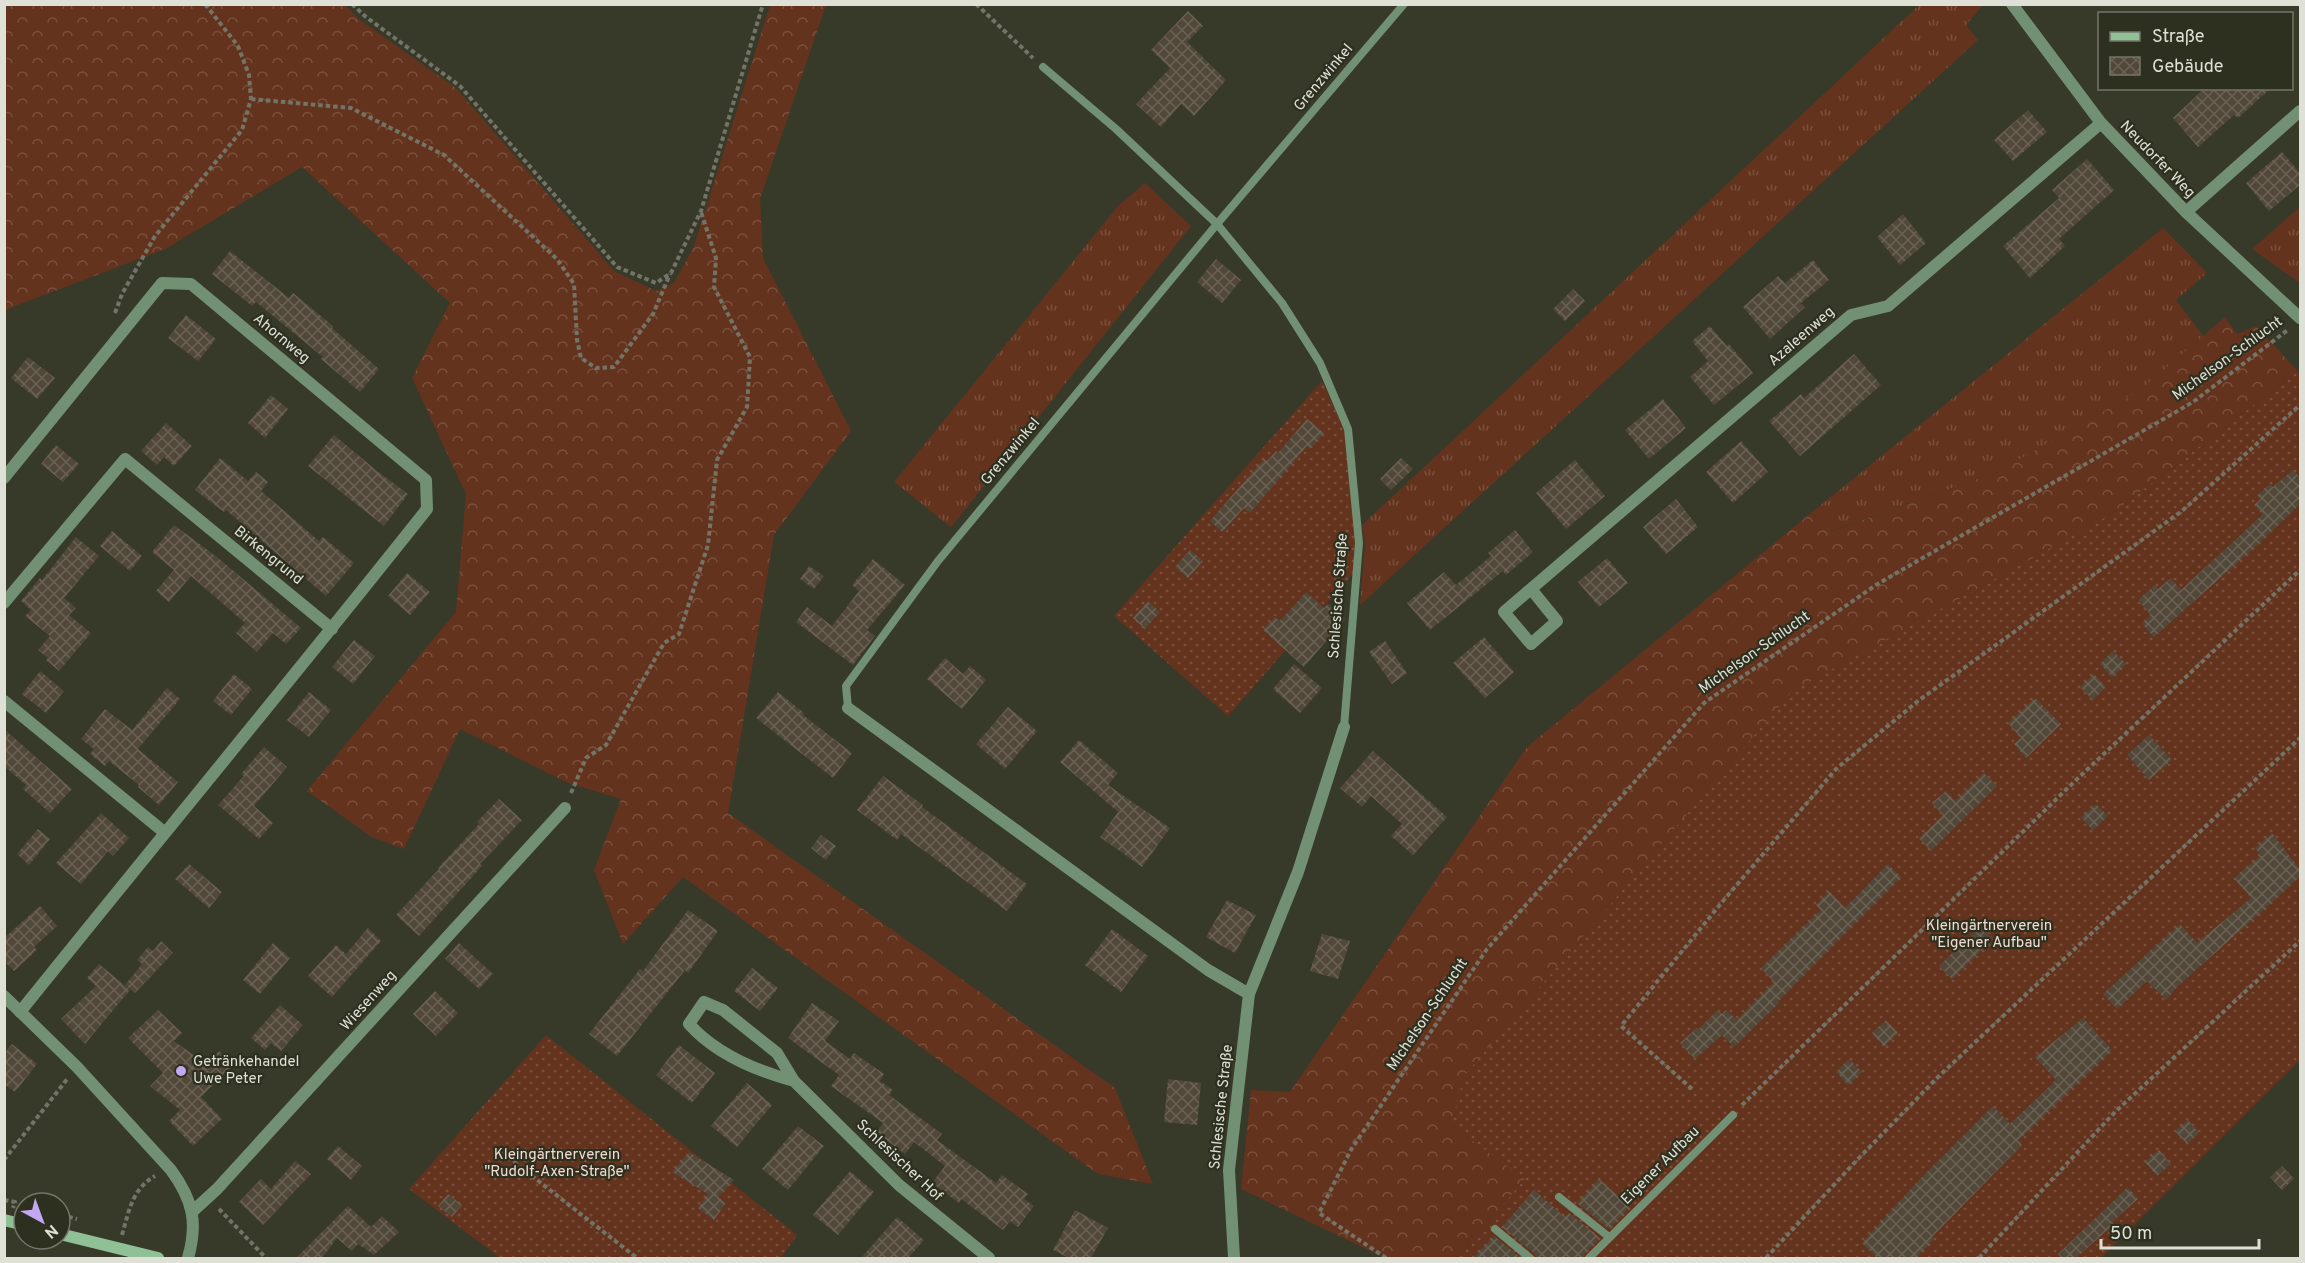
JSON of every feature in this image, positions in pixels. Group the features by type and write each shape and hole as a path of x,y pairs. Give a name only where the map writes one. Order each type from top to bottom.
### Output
{"main road":[{"path":"72,1237 158,1258"}],"street":[{"name":"Neudorfer Weg","path":"2012,4 2101,123 2296,323"},
{"path":"2186,212 2301,111"},
{"name":"Azaleenweg","path":"1531,589 1557,621 1530,644 1504,612 1851,315 1888,306 2101,123"},
{"name":"Ahornweg","path":"4,478 162,283 191,284 426,480 427,509 332,629"},
{"name":"Birkengrund","path":"4,603 125,459 332,629"},
{"path":"20,1012 164,832 332,629"},
{"path":"4,701 164,832"},
{"path":"848,708 1208,970 1249,994"},
{"name":"Schlesische Straße","path":"1234,1258 1229,1170 1249,994 1298,873 1344,727"},
{"name":"Wiesenweg","path":"193,1211 218,1189 565,808"},
{"path":"4,996 76,1067 183,1185 193,1211 194,1224 188,1258"},
{"name":"Schlesischer Hof","path":"794,1082 763,1073 702,1038 689,1024 704,1002 723,1010 777,1053 794,1082 899,1185 989,1258"}],"lane":[{"name":"Grenzwinkel","path":"848,708 846,686 938,561 1217,224 1404,4"},
{"path":"1043,67 1116,129 1217,224"},
{"name":"Schlesische Straße","path":"1217,224 1282,303 1320,363 1348,429 1359,543 1344,727"},
{"name":"Eigener Aufbau","path":"1589,1258 1732,1115"},
{"path":"1559,1197 1609,1237"},
{"path":"1495,1229 1530,1258"}],"path":[{"path":"114,316 122,294 155,236 242,130 251,99 249,75 238,46 205,4"},
{"path":"352,4 366,17 460,86 617,267 657,283 671,273"},
{"path":"251,99 351,108 444,155 557,259 574,284 577,340 581,358 596,368 614,367 653,314 701,211 764,4"},
{"path":"976,4 1043,67"},
{"path":"565,808 586,758 606,745 664,643 680,634 708,545 717,459 747,407 750,357 714,287 716,258 701,211"},
{"name":"Michelson-Schlucht","path":"1386,1258 1318,1213 1352,1148 1487,949 1704,703 1876,585 2193,402 2296,323"},
{"path":"1692,1089 1621,1026 1836,769 1918,701 2182,511 2301,405"},
{"path":"1732,1115 2074,780 2301,570"},
{"path":"1766,1258 1938,1077 2301,738"},
{"path":"1979,1258 2115,1112 2301,940"},
{"path":"4,1160 76,1067"},
{"path":"496,1148 637,1258"}],"green space":[{"path":"5,4 345,5 360,20 456,88 614,271 656,291 674,283 694,246 770,5 826,5 760,199 763,258 851,431 774,535 728,813 1115,1088 1153,1184 1098,1174 683,877 623,944 594,870 621,799 568,783 460,729 404,849 372,837 307,791 456,612 466,494 412,378 450,303 302,167 165,249 10,308 5,312"},
{"path":"1919,5 1983,5 1966,25 1978,40 1360,605 1365,544 1362,525"},
{"path":"1145,183 1191,226 951,527 894,482 1118,206"},
{"path":"2300,207 2300,283 2252,249"},
{"path":"2163,228 2207,273 2176,300 2204,337 2139,391 1997,472 1828,532 1811,513"},
{"path":"2225,317 2237,334 2256,326 2298,371 2110,515 1451,1125 1526,1179 1457,1258 1385,1258 1241,1189 1251,1090 1290,1092 1527,747 1811,513 1829,532 1997,472 2139,391"},
{"name":"Kleingärtnerverein \"Eigener Aufbau\"","path":"2298,371 2300,373 2300,1060 2101,1258 1457,1258 1525,1179 1451,1125 1464,1076 1791,692 2110,515"},
{"path":"1322,381 1344,428 1356,543 1355,571 1228,716 1114,616"},
{"name":"Kleingärtnerverein \"Rudolf-Axen-Straße\"","path":"546,1035 797,1235 781,1258 500,1258 409,1189"}],"building":[{"path":"1188,11 1203,26 1187,42 1226,80 1194,116 1181,104 1161,127 1136,104 1170,68 1151,50"},
{"path":"2203,90 2269,90 2238,118 2234,115 2198,147 2173,118"},
{"path":"2028,110 2047,132 2013,161 1994,140"},
{"path":"2282,152 2301,174 2301,184 2269,211 2246,183"},
{"path":"2087,159 2114,190 2059,239 2065,246 2030,278 2003,246 2059,198 2052,190"},
{"path":"1903,214 1926,243 1900,265 1877,237"},
{"path":"230,251 289,298 293,293 379,369 360,392 321,359 323,357 256,302 252,306 212,274"},
{"path":"1216,259 1241,280 1222,303 1197,282"},
{"path":"1813,260 1829,280 1801,303 1805,307 1770,339 1743,307 1778,276 1785,283"},
{"path":"1573,289 1585,301 1565,321 1553,309"},
{"path":"186,315 216,339 198,361 168,338"},
{"path":"1710,326 1727,346 1729,344 1753,373 1714,405 1690,377 1708,361 1692,341"},
{"path":"1854,354 1881,385 1800,456 1769,421 1801,394 1804,398"},
{"path":"28,357 55,378 37,399 11,378"},
{"path":"271,395 288,409 265,438 248,423"},
{"path":"1663,399 1686,428 1649,459 1625,430"},
{"path":"1307,419 1324,433 1310,449 1307,446 1250,513 1244,508 1222,532 1210,521 1264,459 1267,461 1276,451 1278,453"},
{"path":"166,423 192,446 174,466 164,457 157,465 141,451"},
{"path":"334,435 408,494 384,526 308,466"},
{"path":"1741,441 1768,472 1733,503 1706,472"},
{"path":"56,445 79,464 63,482 41,464"},
{"path":"220,458 248,481 256,472 268,482 261,491 319,541 323,537 354,563 326,596 226,510 224,512 195,490"},
{"path":"1401,458 1413,469 1391,490 1380,479"},
{"path":"1575,460 1605,496 1566,529 1536,493"},
{"path":"2293,470 2301,479 2301,503 2154,637 2142,624 2151,615 2138,600 2155,585 2158,589 2171,578 2181,590 2261,516 2262,514 2254,505 2261,499 2257,496 2270,484 2273,487"},
{"path":"1676,499 1698,527 1666,554 1643,527"},
{"path":"174,525 217,557 301,628 286,644 273,633 257,652 236,633 245,623 191,576 169,602 156,591 174,570 152,552"},
{"path":"1515,530 1533,552 1506,575 1503,571 1430,630 1407,603 1444,572 1456,585 1491,556 1488,553"},
{"path":"112,531 142,556 130,571 100,546"},
{"path":"76,537 99,556 64,598 76,608 69,615 91,633 59,671 38,650 50,636 25,616 31,610 21,601 40,578 42,580"},
{"path":"1190,550 1203,561 1188,578 1175,567"},
{"path":"1607,558 1628,583 1599,607 1578,582"},
{"path":"873,559 905,585 867,630 875,636 853,665 796,622 807,607 832,626 859,591 852,585"},
{"path":"809,566 824,576 814,589 800,579"},
{"path":"407,573 430,592 410,615 388,596"},
{"path":"1306,592 1324,608 1328,604 1345,619 1304,667 1263,630 1275,617 1280,621"},
{"path":"1148,601 1160,612 1145,629 1133,618"},
{"path":"1484,637 1514,672 1485,698 1453,663"},
{"path":"354,640 375,656 353,684 332,667"},
{"path":"1385,641 1407,673 1392,684 1369,652"},
{"path":"2113,651 2126,664 2112,677 2100,664"},
{"path":"945,658 963,674 970,666 986,680 962,709 927,679"},
{"path":"1294,664 1322,688 1300,713 1273,689"},
{"path":"40,671 64,691 46,713 22,694"},
{"path":"234,674 252,689 231,715 213,701"},
{"path":"2094,674 2106,687 2093,700 2080,687"},
{"path":"167,688 180,699 138,749 178,782 159,805 138,787 139,785 109,761 105,766 90,754 94,749 81,739 105,709 132,730"},
{"path":"309,692 331,710 309,737 287,720"},
{"path":"778,692 804,713 803,715 852,753 833,778 756,718"},
{"path":"2035,698 2061,724 2026,758 2014,744 2021,738 2008,723"},
{"path":"1008,707 1037,731 1005,769 976,744"},
{"path":"4,729 72,789 50,813 23,789 26,785 4,766"},
{"path":"2149,735 2172,760 2149,780 2127,755"},
{"path":"1079,740 1118,773 1108,785 1170,828 1142,867 1100,837 1118,812 1060,762"},
{"path":"264,747 287,767 254,806 273,823 259,839 218,805 244,776 241,774"},
{"path":"1373,751 1447,817 1413,855 1391,836 1402,824 1371,796 1362,807 1340,788"},
{"path":"1984,773 1997,786 1931,851 1919,838 1943,815 1932,803 1946,791 1955,801"},
{"path":"883,776 1027,884 1007,911 901,834 897,840 857,810"},
{"path":"499,799 522,820 480,864 482,866 419,936 396,915"},
{"path":"2096,804 2108,816 2093,830 2081,817"},
{"path":"101,813 129,838 113,856 108,851 81,884 56,863"},
{"path":"38,829 50,839 29,865 17,854"},
{"path":"2272,833 2301,871 2301,876 2177,987 2166,1000 2147,981 2117,1009 2103,994 2180,924 2197,943 2251,898 2234,878 2261,855 2255,848"},
{"path":"821,835 836,846 826,860 811,848"},
{"path":"189,864 222,892 209,908 175,879"},
{"path":"1888,864 1901,877 1734,1047 1722,1035 1695,1059 1680,1043 1697,1028 1699,1029 1717,1010 1722,1014 1726,1010 1737,1020 1774,982 1761,968 1821,910 1816,905 1829,891 1845,908"},
{"path":"1227,900 1256,915 1235,953 1206,937"},
{"path":"40,906 57,926 34,947 37,950 14,971 4,961 4,938"},
{"path":"688,910 718,931 688,973 685,970 617,1056 589,1034 640,969 643,971"},
{"path":"1980,926 1993,939 1952,979 1939,966"},
{"path":"368,928 381,941 332,997 308,976 336,945 346,954"},
{"path":"1112,929 1148,956 1121,992 1085,965"},
{"path":"1322,934 1350,941 1338,979 1310,971"},
{"path":"161,941 173,953 135,993 125,985 142,964 137,960 148,947 153,951"},
{"path":"273,943 290,958 260,994 243,980"},
{"path":"459,943 493,974 479,989 445,959"},
{"path":"99,964 130,990 85,1044 61,1019 96,986 87,978"},
{"path":"752,968 778,988 760,1011 734,991"},
{"path":"435,991 458,1013 436,1036 413,1014"},
{"path":"812,1003 839,1021 825,1041 850,1059 854,1053 884,1074 880,1081 893,1090 889,1095 942,1134 937,1140 996,1183 1002,1175 1028,1194 1024,1199 1034,1206 1018,1227 1010,1221 1003,1230 961,1199 959,1203 932,1183 945,1166 914,1142 905,1154 876,1132 883,1123 831,1086 839,1075 788,1038"},
{"path":"280,1005 303,1025 281,1051 271,1043 265,1050 251,1038"},
{"path":"158,1010 182,1033 174,1041 206,1064 219,1051 233,1065 201,1097 222,1119 193,1146 169,1121 180,1110 150,1086 163,1073 128,1038"},
{"path":"2083,1018 2112,1050 2018,1141 2022,1145 1932,1237 1934,1239 1916,1258 1877,1258 1862,1243 1919,1180 1993,1106 2010,1124 2056,1080 2035,1057"},
{"path":"1886,1020 1898,1033 1884,1047 1872,1033"},
{"path":"12,1044 37,1064 15,1092 4,1084 4,1054"},
{"path":"679,1045 715,1073 692,1103 656,1075"},
{"path":"1849,1059 1862,1072 1848,1085 1836,1072"},
{"path":"1168,1079 1201,1083 1197,1125 1164,1122"},
{"path":"747,1083 772,1105 737,1147 711,1126"},
{"path":"2188,1120 2199,1133 2187,1144 2175,1131"},
{"path":"798,1126 824,1146 788,1190 762,1169"},
{"path":"338,1146 362,1166 351,1180 327,1159"},
{"path":"2159,1150 2171,1164 2157,1176 2145,1162"},
{"path":"689,1152 734,1180 718,1197 726,1203 714,1220 698,1208 708,1194 672,1172"},
{"path":"295,1161 311,1174 263,1225 239,1202 261,1179 271,1189"},
{"path":"2282,1166 2294,1179 2282,1190 2270,1177"},
{"path":"850,1171 874,1192 838,1235 813,1215"},
{"path":"1599,1179 1630,1207 1609,1229 1577,1203"},
{"path":"2128,1187 2138,1199 2076,1258 2062,1258 2058,1254"},
{"path":"1534,1190 1565,1217 1569,1213 1600,1238 1583,1258 1536,1258 1534,1253 1502,1227"},
{"path":"448,1194 462,1205 452,1217 438,1206"},
{"path":"348,1206 371,1227 382,1216 399,1232 374,1255 358,1244 352,1251 337,1238 322,1258 296,1258"},
{"path":"1075,1210 1108,1228 1091,1258 1069,1258 1053,1250"},
{"path":"897,1217 924,1240 908,1258 861,1258"},
{"path":"1494,1236 1521,1258 1473,1258"}],"place":[{"name":"Getränkehandel Uwe Peter","path":"181,1071"}]}
